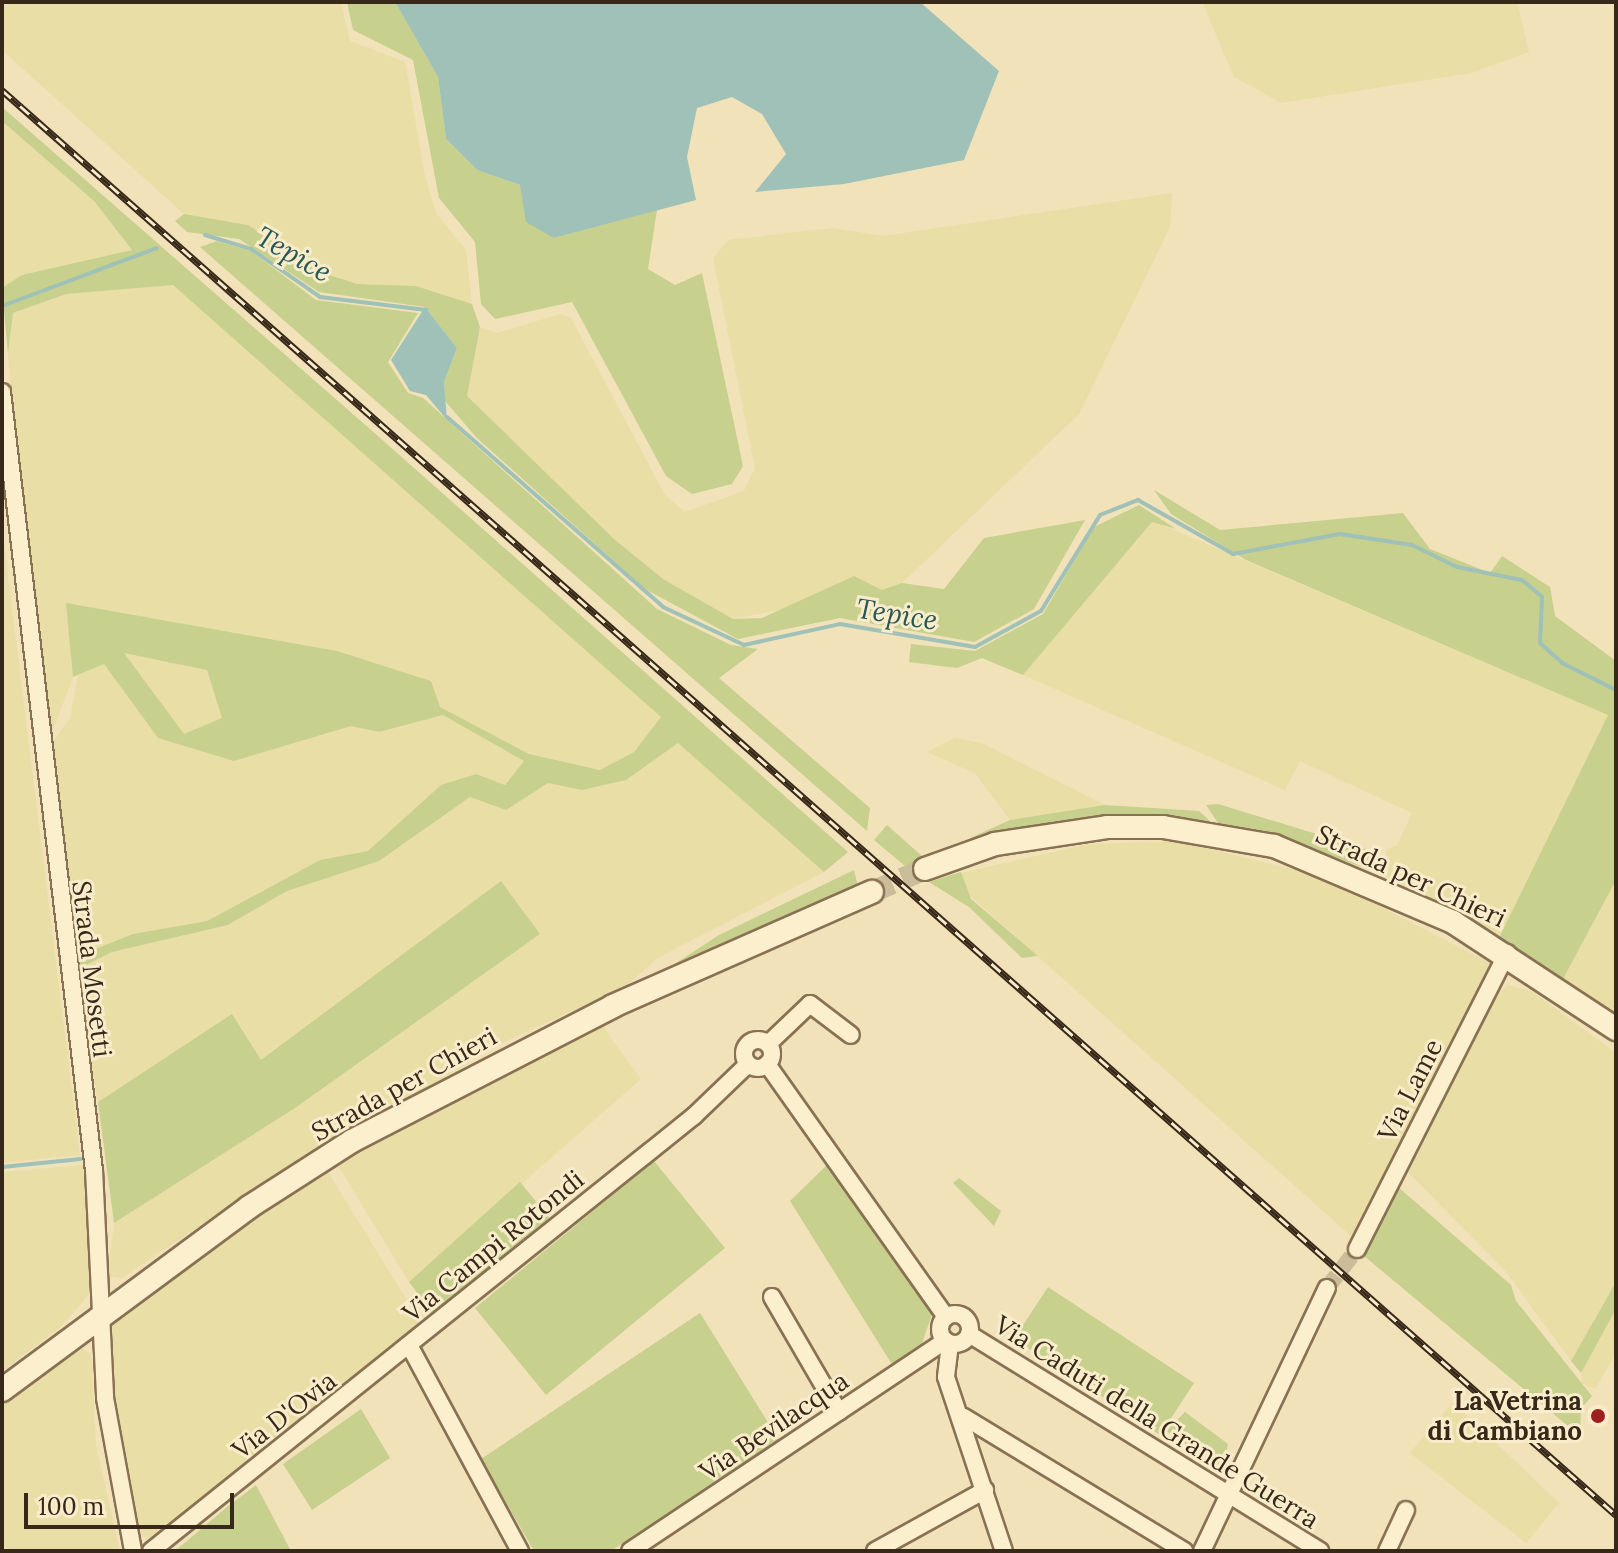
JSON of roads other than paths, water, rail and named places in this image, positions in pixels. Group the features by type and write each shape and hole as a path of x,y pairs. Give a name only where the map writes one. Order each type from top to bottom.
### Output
{"main road":[{"name":"Strada per Chieri","path":"925,869 1050,833 1121,827 1209,833 1338,868 1507,953 1616,1029"},
{"name":"Strada per Chieri","path":"2,1390 99,1314 352,1141 613,1006 872,892"}],"street":[{"name":"Strada Mosetti","path":"2,392 94,1170 99,1314 113,1460 133,1551"},
{"name":"Via Lame","path":"1357,1249 1507,953"},
{"path":"851,1035 810,1004 768,1044 767,1064 946,1317 940,1329 947,1342 946,1377 964,1417 1004,1551"},
{"name":"Via Campi Rotondi","path":"520,1551 409,1345 748,1064 749,1043 768,1044"},
{"path":"748,1064 767,1064"},
{"path":"1202,1551 1225,1497 1327,1288"},
{"path":"772,1297 839,1412"},
{"name":"Via Caduti della Grande Guerra","path":"946,1317 964,1317 969,1334 1225,1497 1320,1551"},
{"name":"Via Bevilacqua","path":"630,1551 947,1342 969,1334"},
{"name":"Via D'Ovia","path":"151,1551 409,1345"},
{"path":"964,1417 1184,1551"},
{"path":"875,1551 985,1490"},
{"path":"1387,1551 1406,1510"}],"water":[{"path":"395,2 920,2 999,71 964,160 844,184 755,192 786,154 762,114 732,97 697,108 687,157 696,200 554,238 526,222 520,185 477,170 446,139 438,77"},
{"path":"425,307 457,348 444,382 447,420 426,395 410,391 391,360"}],"waterway":[{"name":"Tepice","path":"205,235 251,249 320,297 426,310"},
{"name":"Tepice","path":"2,306 157,248"},
{"name":"Tepice","path":"447,417 663,607 744,645 840,624 975,647 1041,611 1100,515 1138,500 1233,554 1340,534 1412,545 1457,567 1522,580 1542,597 1540,643 1562,663 1616,690"},
{"path":"2,1167 81,1159"}],"tunnel":[{"path":"872,892 925,869"},
{"path":"1327,1288 1357,1249"}],"railway":[{"path":"2,90 1616,1515"}],"place":[{"name":"La Vetrina di Cambiano","path":"1598,1416"}]}
